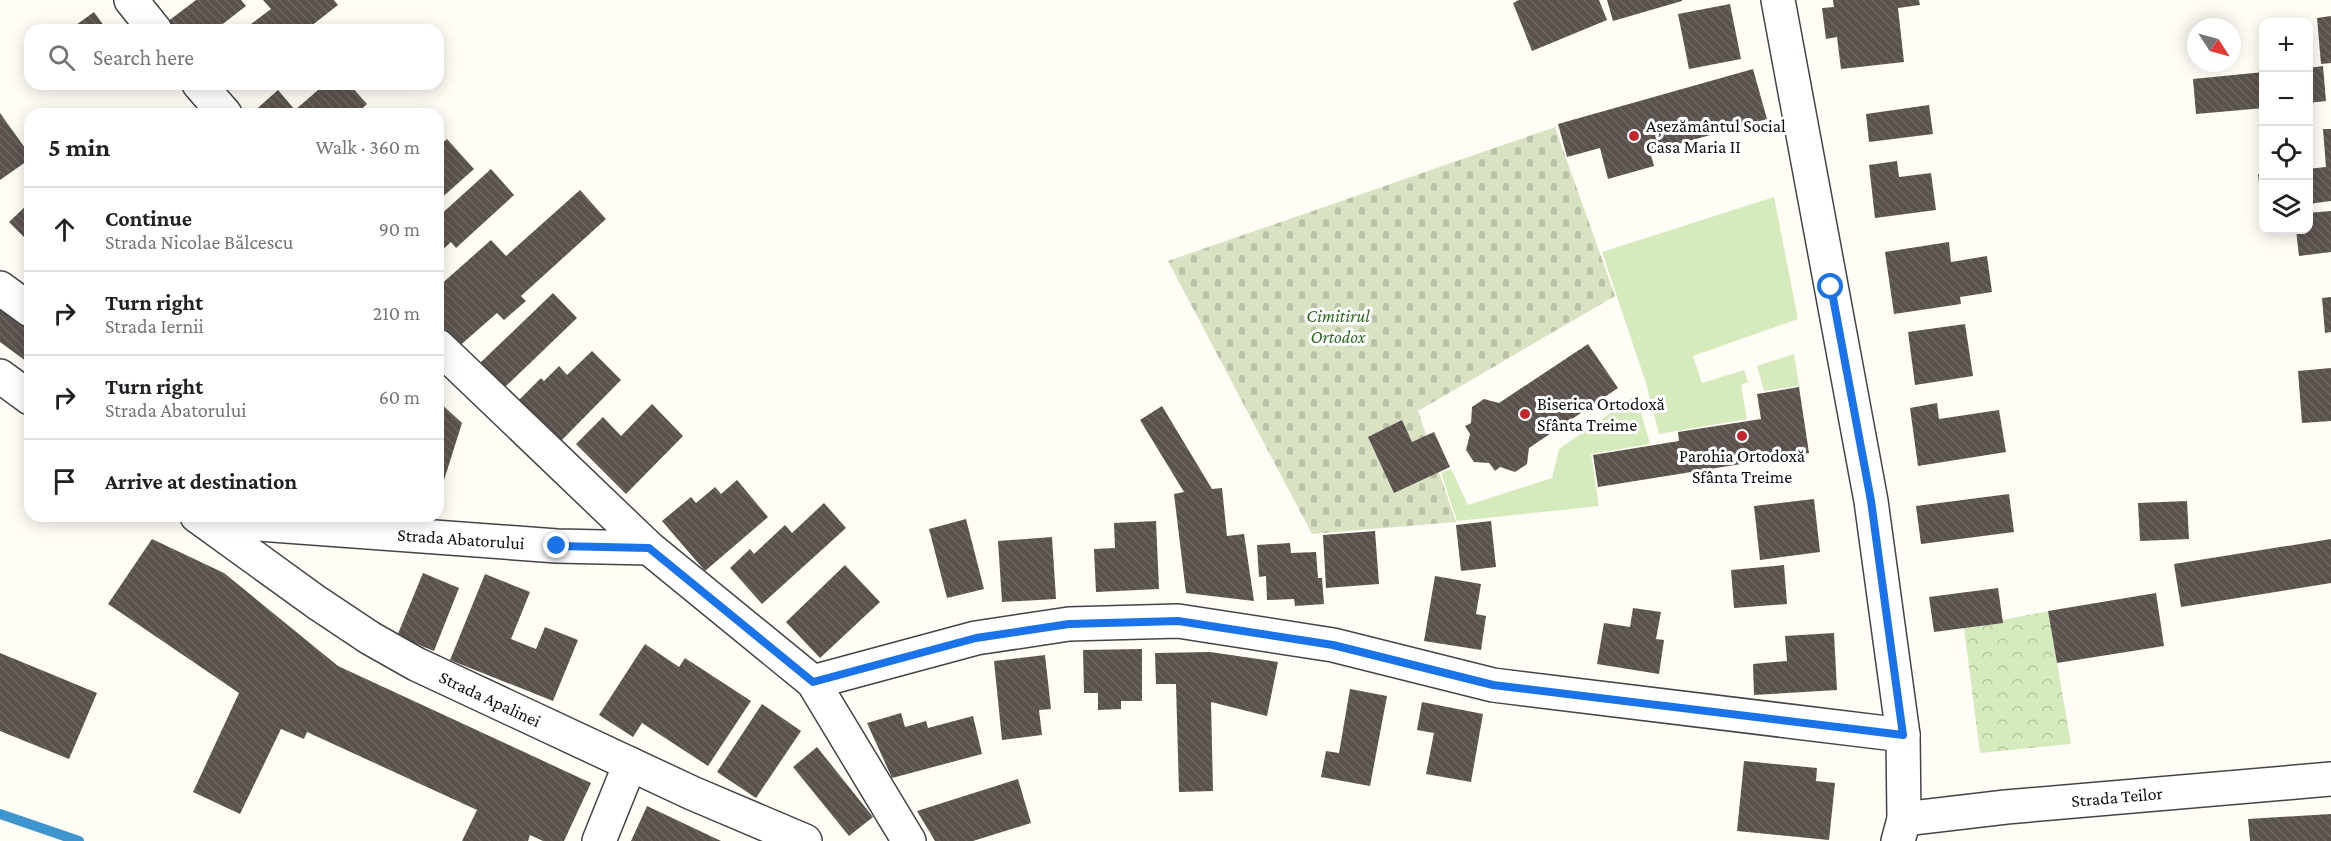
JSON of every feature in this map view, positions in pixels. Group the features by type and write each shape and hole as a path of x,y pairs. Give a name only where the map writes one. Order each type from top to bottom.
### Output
{"street":[{"path":"131,0 150,24"},
{"path":"1778,0 1871,501 1903,735 1901,830"},
{"path":"204,90 220,108"},
{"path":"0,288 24,306"},
{"path":"444,352 649,548 813,682 909,841"},
{"path":"0,376 24,394"},
{"name":"Strada Apalinei","path":"206,522 316,602 370,638 416,664 630,764 805,841"},
{"name":"Strada Abatorului","path":"284,522 557,546 649,548"},
{"path":"813,682 976,638 1069,624 1178,621 1333,645 1493,685 1903,735"},
{"path":"598,841 630,764"},
{"name":"Strada Teilor","path":"1901,830 2006,807 2331,779"}],"green space":[{"name":"Cimitirul Ortodox","path":"1555,127 1615,296 1418,411 1456,522 1312,534 1168,261"},
{"path":"1774,197 1798,319 1693,356 1702,383 1744,370 1748,382 1741,385 1747,419 1659,434 1646,383 1602,252"},
{"path":"1794,354 1799,386 1764,391 1757,366"},
{"path":"1636,395 1650,444 1591,454 1599,506 1457,521 1441,473 1451,469 1468,505 1552,478 1559,449"},
{"path":"2048,611 2071,744 1980,753 1964,628"}],"building":[{"path":"196,0 241,0 246,6 223,24 168,24 167,22"},
{"path":"263,0 334,0 338,5 314,24 251,24 271,9"},
{"path":"1519,0 1599,0 1607,20 1532,51 1513,3"},
{"path":"1607,0 1682,0 1682,1 1613,21"},
{"path":"1833,0 1919,0 1920,5 1898,8 1904,62 1841,69 1837,37 1826,39 1822,8 1834,7"},
{"path":"1730,4 1741,59 1689,69 1678,14"},
{"path":"94,12 103,24 77,24"},
{"path":"2331,16 2331,63 2321,64 2317,18"},
{"path":"2323,66 2326,101 2313,102 2313,67"},
{"name":"Așezământul Social Casa Maria II","path":"1753,69 1767,119 1650,152 1654,166 1608,179 1600,148 1567,157 1558,124"},
{"path":"2259,72 2259,108 2196,114 2193,79"},
{"path":"278,90 293,108 258,108"},
{"path":"318,90 354,90 367,104 363,108 297,108"},
{"path":"1929,105 1933,134 1869,142 1866,114"},
{"path":"0,113 24,147 24,163 0,180"},
{"path":"2323,129 2331,129 2331,201 2313,203 2313,168 2326,167"},
{"path":"447,139 474,169 444,196 444,142"},
{"path":"1897,161 1899,177 1931,173 1936,210 1875,218 1869,165"},
{"path":"491,169 514,195 456,248 451,242 444,248 444,212"},
{"path":"580,190 606,219 521,296 526,301 504,320 497,313 456,349 444,336 444,282 491,240 506,256"},
{"path":"24,208 24,237 9,222"},
{"path":"2331,211 2331,252 2299,256 2296,234 2313,234 2313,213"},
{"path":"1949,242 1951,262 1987,256 1992,292 1960,297 1961,304 1894,314 1885,252"},
{"path":"553,293 577,318 504,388 480,363"},
{"path":"2331,297 2331,332 2325,333 2322,298"},
{"path":"0,304 24,322 24,360 0,342"},
{"path":"1965,324 1973,376 1915,385 1908,332"},
{"name":"Biserica Ortodoxă Sfânta Treime","path":"1588,344 1618,388 1529,448 1527,464 1515,472 1500,467 1495,471 1489,463 1474,462 1466,450 1470,434 1465,426 1471,423 1472,407 1484,399 1499,403"},
{"path":"592,351 621,380 561,441 519,400 541,378 544,381 559,366 567,375"},
{"path":"2331,368 2331,421 2302,423 2298,371"},
{"name":"Parohia Ortodoxă Sfânta Treime","path":"1799,387 1809,453 1598,487 1593,455 1679,441 1678,432 1761,419 1757,394"},
{"path":"1937,403 1939,419 1999,410 2006,452 1918,466 1910,408"},
{"path":"652,404 683,436 626,494 576,444 603,417 621,436"},
{"path":"444,406 462,423 444,480"},
{"path":"1162,406 1212,489 1222,488 1227,536 1244,534 1254,601 1186,593 1174,494 1184,492 1140,420"},
{"path":"1402,420 1412,442 1434,432 1450,467 1394,493 1368,437"},
{"path":"737,480 768,517 705,571 662,521 691,497 696,503 715,487 721,494"},
{"path":"2009,494 2014,532 1921,544 1916,506"},
{"path":"1814,499 1820,552 1760,560 1754,506"},
{"path":"2187,501 2189,539 2140,541 2138,503"},
{"path":"824,503 846,528 762,604 730,568 750,549 754,554 785,525 792,533"},
{"path":"966,519 984,589 947,598 929,529"},
{"path":"1156,521 1159,589 1096,592 1094,549 1115,548 1114,523"},
{"path":"1491,521 1496,567 1461,571 1456,525"},
{"path":"1375,531 1379,584 1326,588 1323,535"},
{"path":"1052,537 1056,599 1002,602 998,541"},
{"path":"152,539 224,573 338,666 591,783 564,841 543,841 530,835 528,841 462,841 477,810 307,732 304,739 281,729 240,814 193,792 239,693 108,604"},
{"path":"2331,539 2331,583 2181,607 2174,564"},
{"path":"1290,543 1291,553 1316,552 1318,578 1322,578 1324,604 1295,606 1294,599 1267,600 1266,576 1259,577 1257,545"},
{"path":"845,565 880,602 820,658 786,622"},
{"path":"1784,565 1787,604 1734,608 1731,570"},
{"path":"423,573 459,588 434,651 397,636"},
{"path":"485,574 530,592 511,639 536,649 545,627 578,640 553,701 450,660"},
{"path":"1435,576 1481,584 1476,614 1486,616 1481,650 1424,641"},
{"path":"1998,588 2003,623 1934,632 1929,597"},
{"path":"2156,593 2164,646 2057,663 2048,611"},
{"path":"1633,608 1661,612 1656,639 1664,640 1659,674 1597,664 1604,623 1630,627"},
{"path":"1834,633 1837,690 1754,695 1753,664 1787,661 1785,636"},
{"path":"645,644 679,667 685,658 751,701 708,766 642,723 633,737 599,715"},
{"path":"1142,649 1142,701 1121,701 1121,709 1098,710 1098,693 1084,693 1083,650"},
{"path":"1210,652 1278,662 1267,716 1211,702 1213,791 1179,792 1176,684 1156,684 1155,653"},
{"path":"0,653 97,693 69,759 0,731"},
{"path":"1045,655 1051,709 1039,710 1042,735 1002,740 994,661"},
{"path":"1350,689 1387,696 1370,786 1321,777 1326,751 1339,753"},
{"path":"1422,702 1483,714 1471,782 1426,774 1434,733 1417,730"},
{"path":"762,704 801,731 756,798 717,772"},
{"path":"901,713 905,727 926,721 928,728 973,716 982,754 892,778 867,723"},
{"path":"817,747 873,817 849,836 793,767"},
{"path":"1744,761 1817,768 1816,781 1835,783 1829,840 1737,831"},
{"path":"1018,779 1031,823 973,841 935,841 917,811"},
{"path":"647,806 721,841 631,841"},
{"path":"2331,814 2331,841 2250,841 2248,819"}],"waterway":[{"path":"0,814 79,841"}],"place":[{"name":"Așezământul Social Casa Maria II","path":"1634,136"},
{"name":"Biserica Ortodoxă Sfânta Treime","path":"1525,414"},
{"name":"Parohia Ortodoxă Sfânta Treime","path":"1742,436"}],"route":[{"path":"557,546 649,548 813,682 976,638 1069,624 1178,621 1333,645 1493,685 1903,735 1871,501 1831,287"}]}
